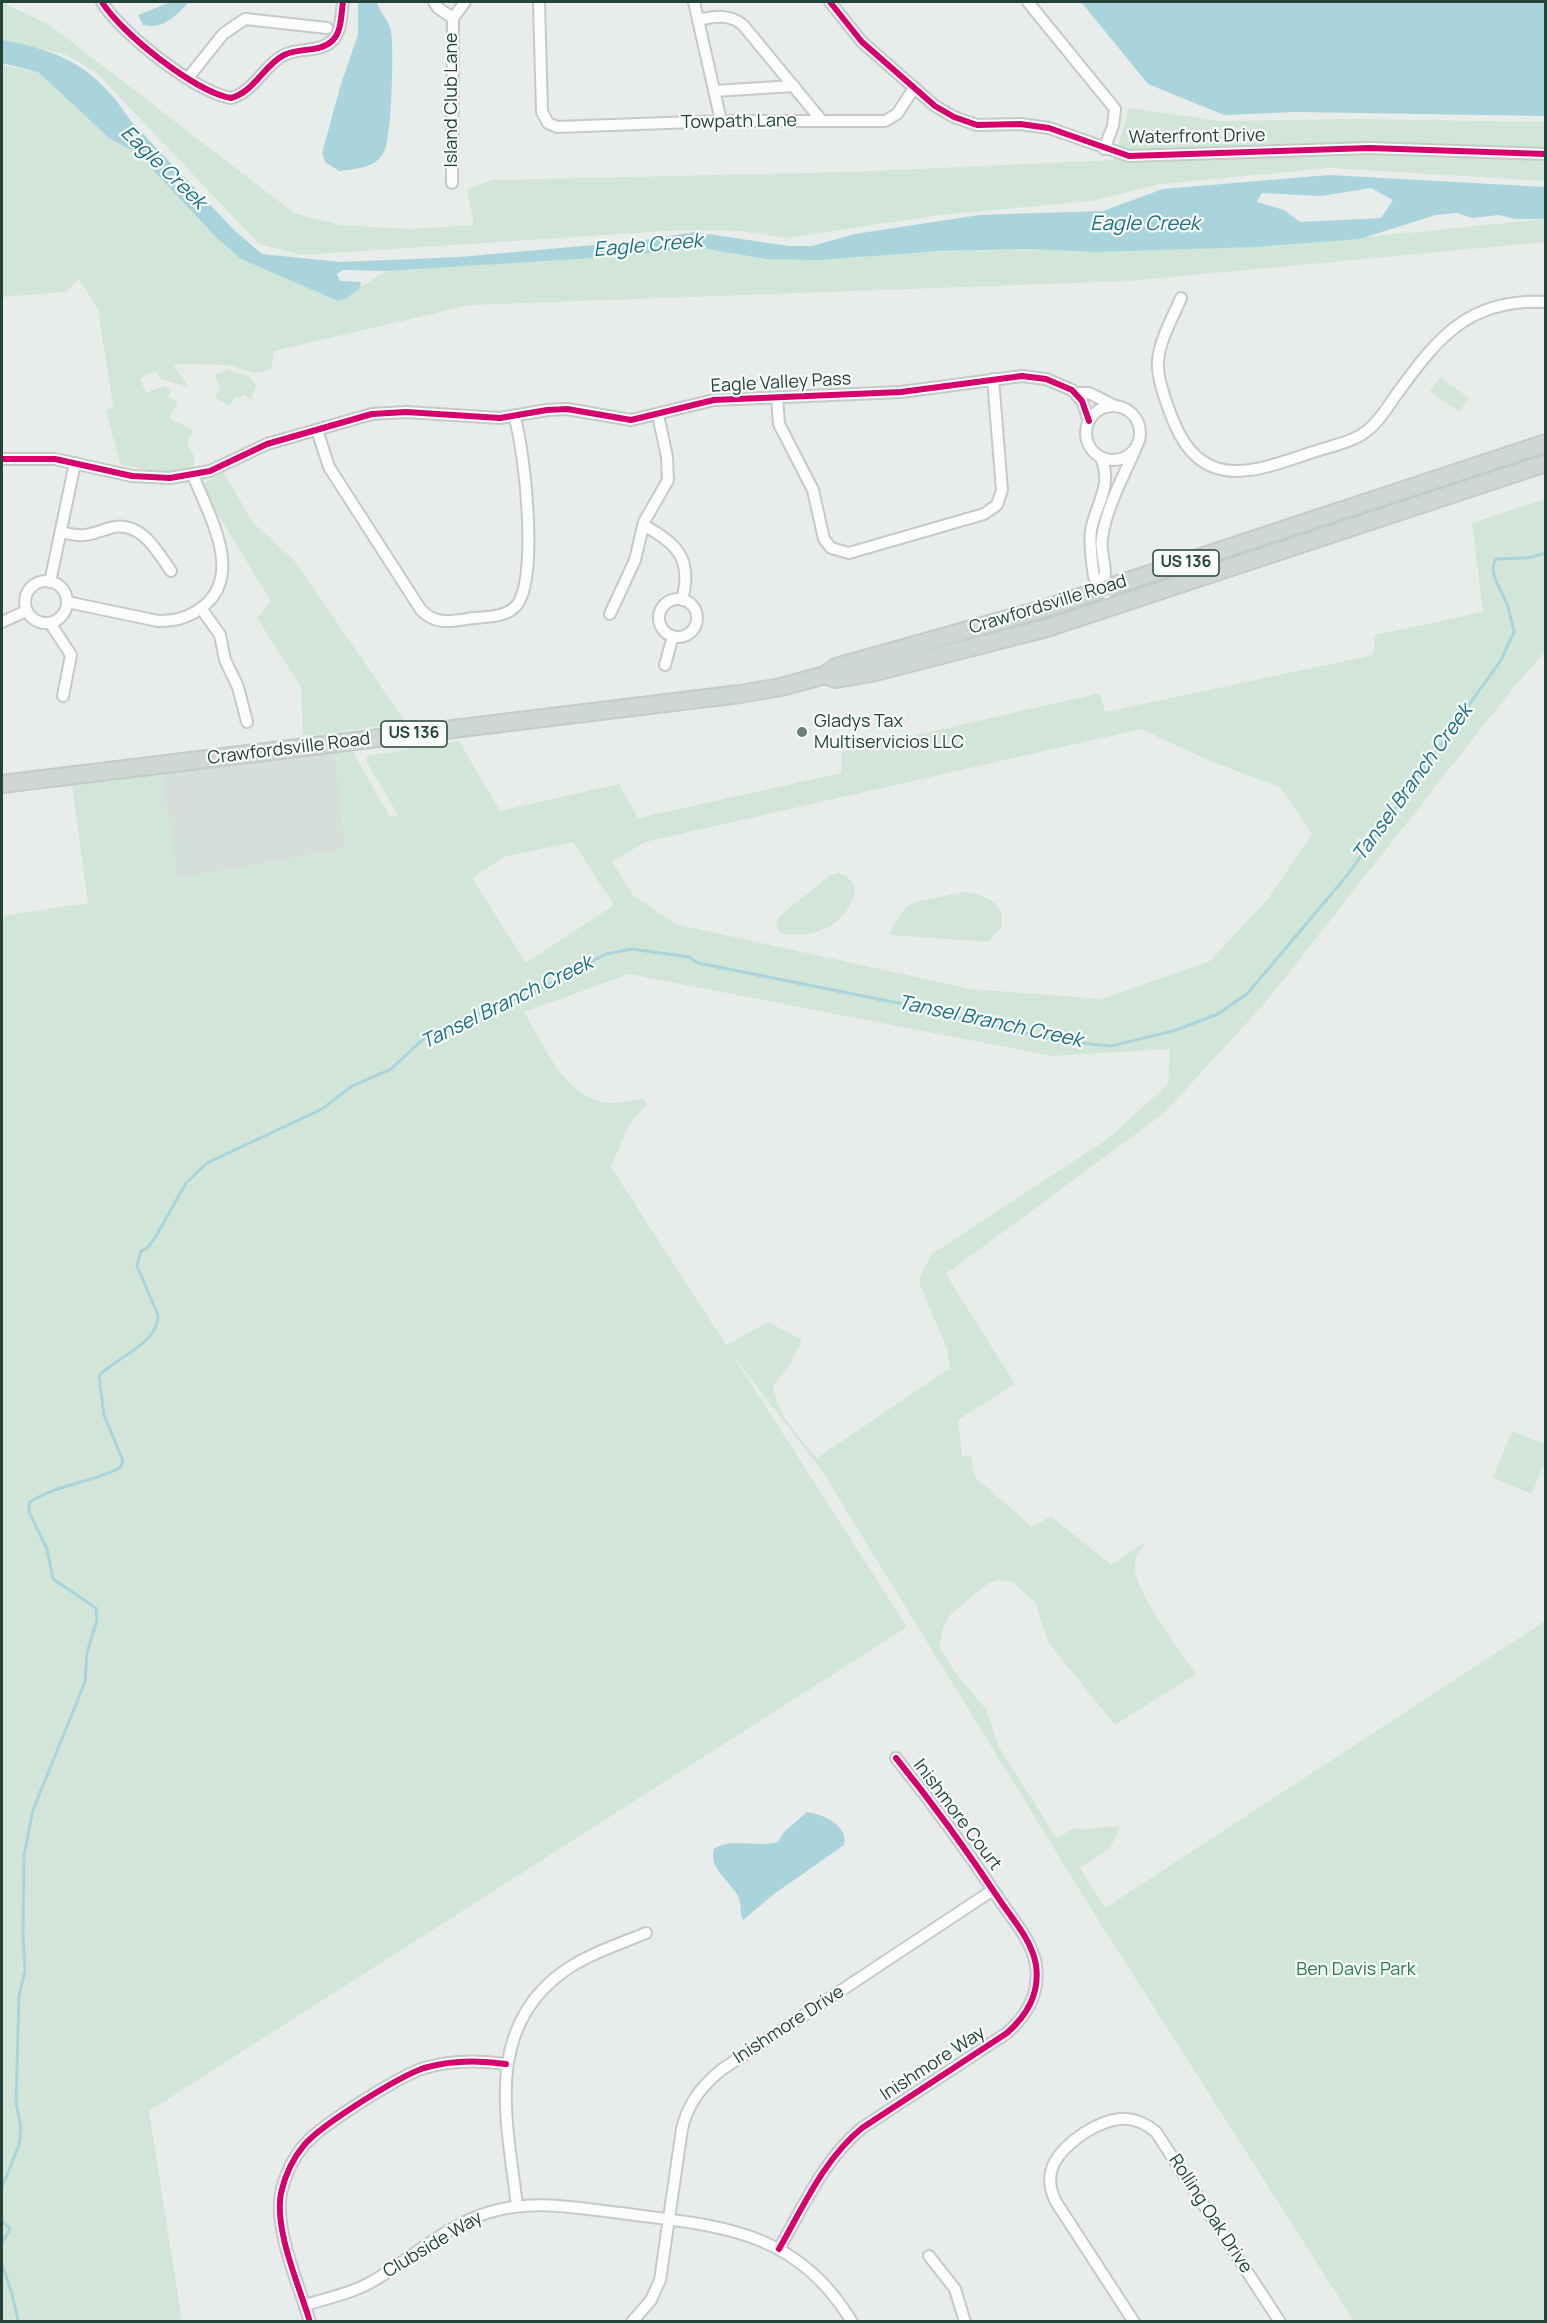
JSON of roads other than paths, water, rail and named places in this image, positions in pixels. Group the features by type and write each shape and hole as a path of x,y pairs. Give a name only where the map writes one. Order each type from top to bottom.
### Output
{"main road":[{"name":"Crawfordsville Road","path":"2,784 614,711 781,687 825,675 836,667 1034,612 1104,586 1545,443"},
{"name":"Crawfordsville Road","path":"825,675 836,679 918,662 1005,640 1111,608 1545,463"}],"street":[{"path":"102,2 123,27 160,59 222,97 236,97 285,54 303,49 315,50 331,42 339,30 344,2"},
{"path":"434,2 439,9 453,18 465,2"},
{"name":"Towpath Lane","path":"539,2 542,109 548,123 561,128 721,121 888,120 902,108 914,88"},
{"path":"694,2 721,121"},
{"name":"Waterfront Drive","path":"830,2 862,42 914,88 942,111 968,122 1049,128 1104,149 1130,156 1369,148 1545,154"},
{"name":"Waterfront Drive","path":"1028,2 1115,109 1113,126 1104,149"},
{"path":"698,20 712,17 735,18 822,121"},
{"name":"Island Club Lane","path":"452,183 453,18"},
{"path":"188,78 223,34 245,19 327,28"},
{"path":"714,91 794,86"},
{"path":"1181,298 1158,360 1159,375 1174,422 1186,444 1198,456 1220,469 1239,472 1257,470 1359,436 1374,425 1431,346 1452,329 1497,306 1545,302"},
{"name":"Eagle Valley Pass","path":"2,459 36,458 75,463 146,478 170,478 194,475 229,464 267,444 372,414 391,412 478,418 567,409 621,420 641,420 714,400 902,392 993,379 1037,377 1060,384 1077,393 1089,393 1128,410 1138,421 1141,434 1104,529 1101,546 1107,574 1104,586"},
{"path":"777,397 779,424 813,489 823,536 828,545 839,552 852,552 987,513 1000,499 1002,490 993,379"},
{"name":"Eagle Valley Pass","path":"1077,393 1089,421 1086,434 1088,444 1101,458 1106,471 1106,488 1092,526 1090,544 1094,577 1104,586 1111,608"},
{"path":"1089,421 1102,408 1116,406"},
{"path":"610,614 635,560 643,525 668,480 667,458 658,414"},
{"path":"317,430 329,466 422,610 428,617 447,621 503,614 513,609 522,597 527,556 527,504 523,461 514,416"},
{"path":"1101,458 1112,461 1124,459 1137,446"},
{"path":"50,582 75,463"},
{"path":"67,602 158,621 183,619 201,609 219,586 223,558 194,475"},
{"path":"643,525 665,537 680,554 686,577 682,600"},
{"path":"61,532 89,536 114,527 136,530 152,544 171,571"},
{"path":"39,582 50,582 62,589 67,602 62,616 50,623 36,621 26,611 25,600 29,589 39,582"},
{"path":"682,600 693,607 696,621 689,633 673,636 662,628 659,614 668,602 682,600"},
{"path":"201,609 220,635 225,660 238,687 247,722"},
{"path":"2,622 26,611"},
{"path":"50,623 71,655 63,696"},
{"path":"665,665 673,636"},
{"name":"Inishmore Court","path":"896,1758 953,1828 993,1890"},
{"name":"Inishmore Drive","path":"632,2322 651,2300 660,2280 683,2121 692,2101 710,2078 993,1890"},
{"name":"Inishmore Way","path":"779,2249 824,2171 853,2136 1007,2033 1026,2012 1035,1986 1035,1961 1027,1941 993,1890"},
{"path":"517,2206 504,2094 506,2064 519,2024 535,1999 552,1982 581,1960 646,1933"},
{"path":"310,2322 284,2234 280,2208 285,2178 301,2149 323,2129 410,2074 435,2065 463,2061 506,2064"},
{"name":"Rolling Oak Drive","path":"1134,2322 1056,2202 1050,2178 1054,2160 1067,2144 1105,2121 1130,2118 1148,2126 1158,2135 1280,2322"},
{"name":"Clubside Way","path":"305,2305 372,2282 465,2223 489,2212 517,2206 550,2204 708,2224 753,2236 779,2249 819,2280 852,2322"},
{"path":"929,2256 954,2289 965,2322"}],"water":[{"path":"171,2 189,2 163,24 143,25 138,15"},
{"path":"358,2 377,2 391,31 392,73 389,130 384,152 376,161 365,167 339,171 325,162 322,153 341,84 358,35"},
{"path":"1081,2 1545,2 1545,116 1296,112 1224,115 1148,84"},
{"name":"Eagle Creek","path":"2,40 42,49 75,64 104,87 130,120 235,231 262,254 341,262 459,257 639,241 694,232 789,246 812,246 855,234 979,215 1103,211 1163,189 1329,175 1545,187 1545,219 1515,219 1499,215 1472,218 1457,213 1436,215 1359,239 1258,247 1095,252 1032,249 940,251 819,260 766,259 701,248 623,256 386,271 343,270 337,274 340,281 361,282 360,288 347,298 338,301 241,259 216,237 138,154 109,138 38,72 2,63","holes":["1371,188 1393,200 1381,218 1300,222 1284,210 1257,202 1262,193 1321,196"]},
{"path":"807,1812 827,1818 838,1826 844,1838 844,1845 774,1894 743,1920 738,1896 714,1862 714,1849 736,1843 770,1844 778,1842 784,1832"}],"waterway":[{"name":"Tansel Branch Creek","path":"2,2187 19,2145 21,2128 16,2103 19,1996 25,1971 24,1855 33,1810 85,1682 87,1653 97,1620 96,1608 53,1579 47,1549 29,1512 29,1503 51,1492 120,1468 123,1461 104,1415 99,1376 152,1334 158,1315 137,1266 141,1251 147,1248 155,1238 186,1183 207,1163 322,1109 352,1086 391,1069 422,1040 512,1000 521,999 606,954 632,949 689,957 698,963 908,1005 1058,1041 1111,1046 1173,1031 1218,1014 1248,993 1349,873 1501,660 1514,632 1507,604 1494,576 1496,559 1527,558 1546,553"},
{"name":"Tansel Branch Creek","path":"2,2221 10,2229 2,2243"},
{"name":"Tansel Branch Creek","path":"2,2265 12,2293 18,2322"}],"place":[{"name":"Gladys Tax Multiservicios LLC","path":"802,732"}],"park label":[{"name":"Ben Davis Park","path":"1356,1970"}]}
